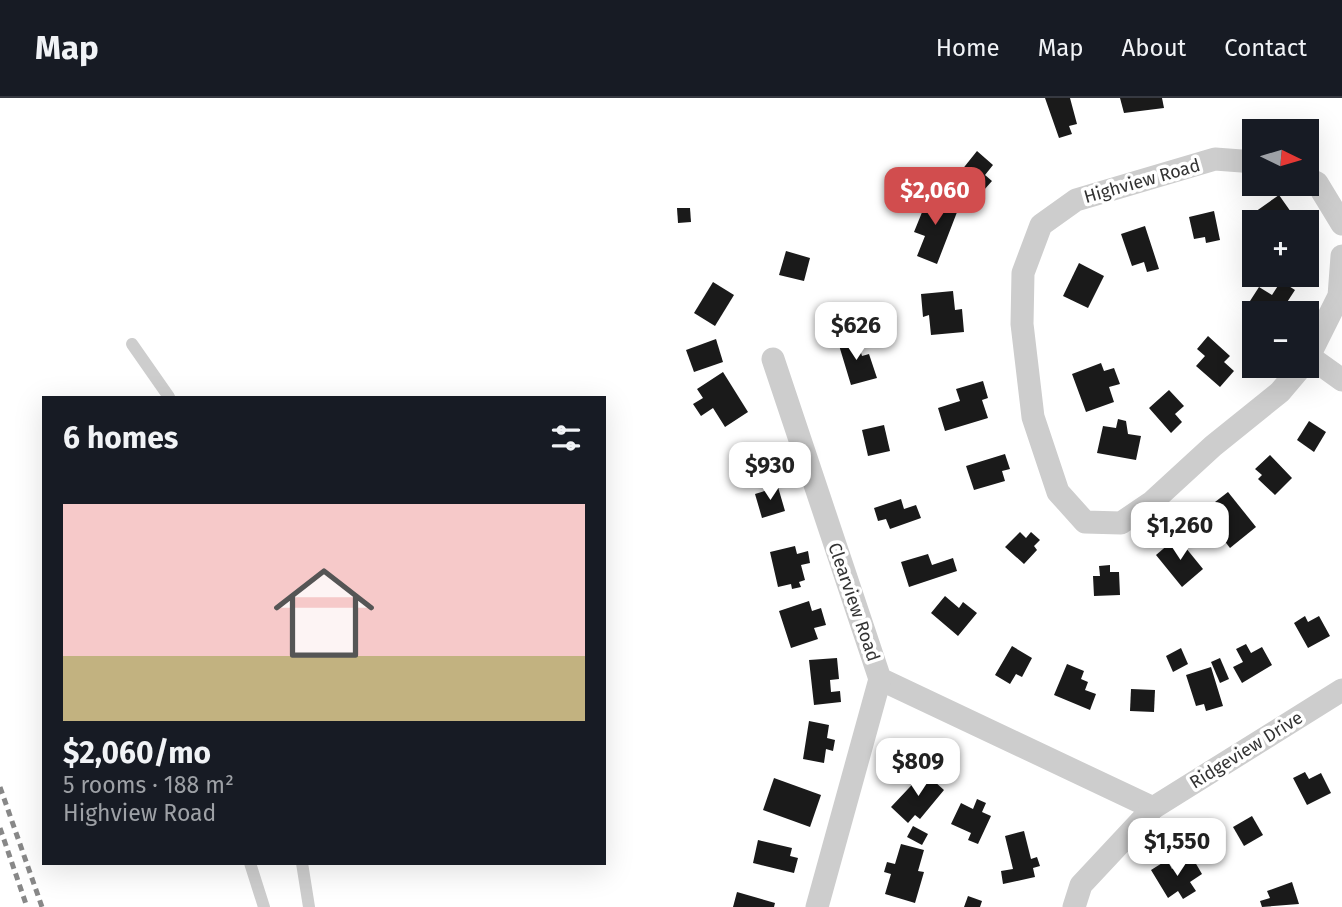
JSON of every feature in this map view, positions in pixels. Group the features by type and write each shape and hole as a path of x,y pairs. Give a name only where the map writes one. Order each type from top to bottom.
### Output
{"street":[{"name":"Highview Road","path":"1242,161 1215,159 1076,200 1041,225 1023,273 1022,324 1033,417 1058,492 1085,522 1121,523 1152,502 1213,446 1280,391 1291,378"},
{"path":"1320,188 1342,224"},
{"name":"Highview Road","path":"1319,335 1339,296 1342,256"},
{"name":"Clearview Road","path":"773,359 880,679 1153,808"},
{"path":"1319,368 1342,380"},
{"path":"817,907 880,679"},
{"name":"Ridgeview Drive","path":"1074,907 1081,886 1153,808 1342,690"}],"lane":[{"path":"132,344 168,396"},
{"path":"251,865 264,907"},
{"path":"302,865 309,907"}],"building":[{"path":"1045,98 1070,98 1077,124 1069,126 1072,134 1059,138"},
{"path":"1120,98 1162,98 1164,108 1124,113"},
{"path":"977,151 993,165 985,175 992,181 984,190 961,171"},
{"path":"929,195 959,207 937,264 917,256 925,236 914,232"},
{"path":"1280,196 1290,210 1258,210"},
{"path":"677,208 690,208 691,222 678,223"},
{"path":"1214,211 1220,240 1206,243 1205,237 1194,239 1189,217"},
{"path":"1145,226 1159,269 1147,272 1144,262 1132,266 1121,234"},
{"path":"786,251 810,258 804,281 779,275"},
{"path":"1079,263 1104,276 1088,308 1063,296"},
{"path":"713,282 734,295 715,326 694,313"},
{"path":"1259,287 1272,295 1277,287 1290,287 1295,290 1288,301 1250,301"},
{"path":"953,291 955,310 962,309 964,332 931,335 929,315 923,317 921,294"},
{"path":"856,336 862,356 869,354 877,378 851,385 838,342"},
{"path":"1208,336 1230,356 1224,362 1234,371 1220,387 1196,366 1205,356 1197,349"},
{"path":"716,339 723,362 694,372 686,350"},
{"path":"1101,363 1104,371 1114,368 1120,384 1109,387 1114,402 1086,412 1072,374"},
{"path":"723,372 748,412 725,427 713,408 701,416 693,404 703,398 697,389"},
{"path":"983,381 988,398 982,400 988,418 945,431 938,408 960,401 956,389"},
{"path":"1169,390 1184,406 1175,414 1182,422 1171,433 1149,408"},
{"path":"1118,419 1126,421 1128,434 1141,436 1136,460 1097,453 1103,426 1116,428"},
{"path":"1309,421 1326,432 1314,452 1297,440"},
{"path":"884,425 890,451 868,456 862,430"},
{"path":"770,443 772,452 766,453 770,473 750,478 744,448"},
{"path":"1005,454 1010,469 1002,471 1005,481 974,490 966,466"},
{"path":"1270,455 1292,478 1275,495 1258,479 1262,475 1255,469"},
{"path":"778,487 785,511 762,518 755,494"},
{"path":"1228,492 1256,527 1230,548 1202,512"},
{"path":"901,499 904,509 916,505 921,518 890,529 886,519 878,521 874,508"},
{"path":"1020,532 1026,538 1031,532 1040,540 1034,546 1037,550 1024,564 1005,547"},
{"path":"1177,537 1203,569 1182,587 1156,555"},
{"path":"795,546 797,554 808,551 810,563 801,565 805,580 799,582 801,587 792,589 791,584 778,587 770,552"},
{"path":"928,554 932,565 953,558 957,571 909,587 901,562"},
{"path":"1110,565 1110,572 1119,572 1120,595 1094,596 1093,576 1100,576 1099,566"},
{"path":"945,596 959,608 963,602 977,613 958,636 931,613"},
{"path":"809,601 812,611 821,608 826,625 814,628 818,639 791,648 779,611"},
{"path":"1305,616 1308,622 1319,616 1330,636 1308,648 1294,623"},
{"path":"1246,644 1251,653 1262,647 1272,665 1242,683 1233,667 1243,662 1236,649"},
{"path":"1012,646 1032,658 1022,677 1016,674 1010,684 995,675"},
{"path":"1181,648 1188,664 1173,672 1166,656"},
{"path":"837,658 839,679 830,680 831,692 840,691 841,702 814,705 809,660"},
{"path":"1220,658 1229,679 1220,683 1211,662"},
{"path":"1067,664 1084,671 1081,679 1088,682 1085,690 1096,694 1090,710 1054,695"},
{"path":"1211,667 1223,706 1206,711 1204,704 1196,706 1186,675"},
{"path":"1131,689 1155,690 1154,712 1130,711"},
{"path":"809,721 829,725 827,738 835,740 833,751 826,749 824,763 803,759"},
{"path":"937,744 959,754 948,776 927,767"},
{"path":"924,772 944,790 920,819 915,815 908,823 891,807"},
{"path":"1305,772 1309,779 1321,773 1331,793 1307,805 1293,778"},
{"path":"774,778 821,795 810,827 763,810"},
{"path":"977,799 986,803 982,812 991,816 978,844 968,840 971,833 951,824 961,803 973,809"},
{"path":"1252,816 1263,835 1244,846 1233,827"},
{"path":"913,826 928,834 922,845 907,837"},
{"path":"1024,831 1031,859 1037,857 1040,866 1033,868 1035,877 1003,884 1001,871 1013,869 1005,836"},
{"path":"758,840 792,848 790,856 798,858 794,873 753,863"},
{"path":"901,844 924,850 918,871 924,872 915,903 885,894 891,874 884,872 887,862 895,864"},
{"path":"1192,857 1202,874 1190,882 1196,891 1183,899 1178,891 1168,898 1151,870 1167,860 1172,869"},
{"path":"1292,882 1299,904 1262,907 1260,901 1270,898 1267,891"},
{"path":"737,892 775,903 774,907 733,907"},
{"path":"968,896 982,901 980,907 964,907"}],"railway":[{"path":"0,787 42,907"},
{"path":"0,828 27,907"}]}
